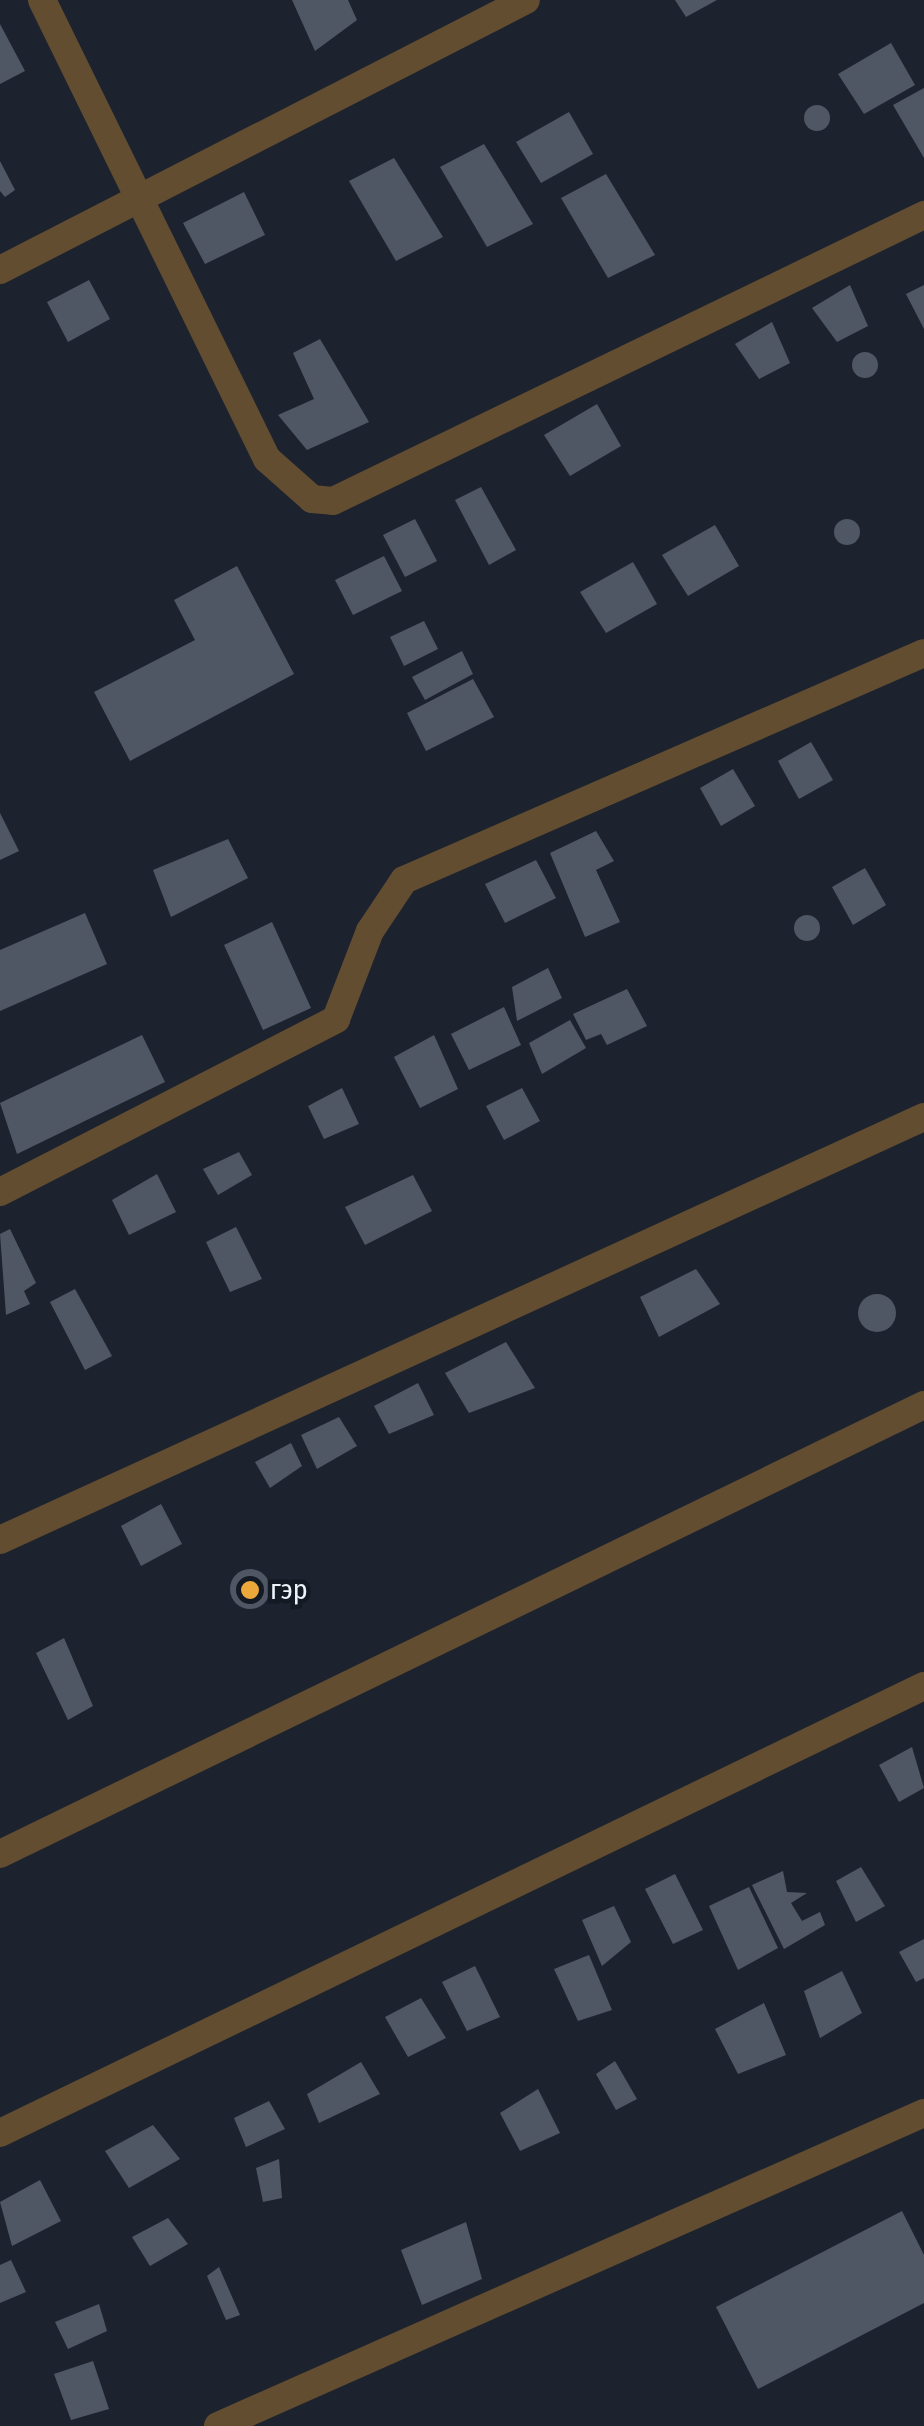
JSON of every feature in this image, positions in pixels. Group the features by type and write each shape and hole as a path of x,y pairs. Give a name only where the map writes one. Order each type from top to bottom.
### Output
{"street":[{"path":"42,0 278,477 333,501 924,215"},
{"path":"0,270 526,0"},
{"path":"0,1192 336,1019 370,930 404,880 924,653"},
{"path":"0,1540 924,1117"},
{"path":"0,1854 924,1405"},
{"path":"0,2133 924,1686"},
{"path":"218,2426 924,2113"}],"building":[{"path":"292,0 348,0 357,20 315,51"},
{"path":"675,0 717,0 686,17"},
{"path":"0,24 25,71 0,84"},
{"path":"891,43 915,85 864,114 838,74"},
{"path":"924,88 924,158 893,105"},
{"path":"817,105 826,109 830,118 826,127 817,131 808,127 804,118 808,109"},
{"path":"569,112 593,154 541,183 516,142"},
{"path":"484,144 533,224 487,247 440,167"},
{"path":"394,158 443,237 396,261 349,181"},
{"path":"0,161 15,190 5,197 0,191"},
{"path":"606,174 655,255 608,278 561,198"},
{"path":"244,192 265,235 205,264 183,223"},
{"path":"89,280 110,319 68,342 47,302"},
{"path":"850,285 868,326 837,342 812,308"},
{"path":"924,285 924,329 906,294"},
{"path":"772,322 790,363 759,379 735,344"},
{"path":"320,339 369,422 307,450 278,415 314,399 293,353"},
{"path":"865,352 874,356 878,365 874,374 865,378 856,374 852,365 856,356"},
{"path":"597,404 621,446 570,476 544,435"},
{"path":"481,487 516,550 489,565 455,500"},
{"path":"415,519 437,561 405,577 383,535"},
{"path":"847,519 856,523 860,532 856,541 847,545 838,541 834,532 838,523"},
{"path":"715,525 739,566 688,596 662,555"},
{"path":"384,556 402,591 353,615 335,580"},
{"path":"633,562 657,604 606,633 580,592"},
{"path":"237,566 294,674 130,761 94,692 195,640 174,600"},
{"path":"424,621 438,649 404,666 390,637"},
{"path":"462,651 473,674 425,700 412,677"},
{"path":"473,679 494,717 426,751 407,713"},
{"path":"811,742 833,780 799,799 778,761"},
{"path":"733,769 755,806 721,826 700,788"},
{"path":"0,813 19,851 0,860"},
{"path":"596,831 614,861 596,870 620,922 585,937 550,853"},
{"path":"228,839 248,878 171,917 153,870"},
{"path":"536,860 556,898 505,923 485,884"},
{"path":"865,868 886,905 853,925 832,887"},
{"path":"85,913 107,964 0,1011 0,950"},
{"path":"807,915 816,919 820,928 816,937 807,941 798,937 794,928 798,919"},
{"path":"272,922 311,1008 263,1030 224,945"},
{"path":"548,968 562,998 517,1021 512,987"},
{"path":"627,989 647,1026 607,1045 601,1034 586,1040 573,1014"},
{"path":"504,1007 521,1045 469,1070 451,1034"},
{"path":"570,1020 586,1048 542,1074 529,1043"},
{"path":"142,1035 165,1082 17,1154 0,1103"},
{"path":"434,1035 458,1089 420,1108 394,1057"},
{"path":"342,1088 359,1124 324,1139 308,1106"},
{"path":"522,1088 540,1121 504,1140 486,1106"},
{"path":"239,1152 252,1175 218,1195 203,1169"},
{"path":"157,1174 176,1212 129,1235 112,1200"},
{"path":"413,1175 432,1211 365,1245 345,1207"},
{"path":"236,1227 262,1279 230,1292 206,1242"},
{"path":"10,1229 36,1283 24,1291 30,1304 6,1315 0,1234"},
{"path":"696,1269 720,1304 659,1337 640,1297"},
{"path":"75,1289 112,1356 85,1370 50,1302"},
{"path":"877,1294 891,1299 896,1313 891,1327 877,1332 863,1327 858,1313 863,1299"},
{"path":"506,1342 535,1388 469,1413 445,1373"},
{"path":"418,1383 434,1415 389,1434 374,1406"},
{"path":"339,1417 357,1446 317,1469 301,1435"},
{"path":"291,1443 302,1466 270,1488 255,1462"},
{"path":"161,1504 182,1544 141,1566 121,1526"},
{"name":"гэр","path":"250,1569 264,1575 270,1589 264,1603 250,1609 236,1603 230,1589 236,1575"},
{"path":"64,1638 93,1706 68,1720 36,1653"},
{"path":"912,1747 924,1788 899,1802 879,1765"},
{"path":"861,1867 885,1906 856,1922 836,1881"},
{"path":"783,1871 787,1892 807,1893 791,1903 802,1921 820,1912 825,1925 784,1949 752,1885"},
{"path":"675,1874 703,1930 673,1944 645,1889"},
{"path":"749,1887 778,1948 738,1970 709,1906"},
{"path":"614,1906 631,1942 602,1966 582,1920"},
{"path":"924,1939 924,1978 916,1982 899,1952"},
{"path":"589,1955 612,2010 578,2021 554,1969"},
{"path":"475,1966 500,2017 467,2031 442,1982"},
{"path":"842,1971 862,2013 820,2038 804,1991"},
{"path":"421,1998 446,2038 408,2057 385,2017"},
{"path":"764,2003 786,2055 738,2074 715,2029"},
{"path":"615,2061 637,2099 616,2110 596,2074"},
{"path":"361,2062 380,2094 319,2123 307,2094"},
{"path":"538,2089 560,2133 520,2151 500,2113"},
{"path":"269,2101 285,2129 246,2147 234,2118"},
{"path":"153,2125 180,2159 129,2188 105,2151"},
{"path":"279,2159 282,2198 263,2202 256,2168"},
{"path":"40,2180 61,2221 12,2246 0,2202"},
{"path":"902,2211 924,2255 924,2303 758,2389 716,2307"},
{"path":"168,2218 188,2244 150,2266 132,2237"},
{"path":"466,2222 482,2279 422,2305 401,2250"},
{"path":"11,2260 26,2292 0,2303 0,2265"},
{"path":"219,2267 240,2315 226,2320 207,2276"},
{"path":"99,2304 107,2331 68,2349 55,2322"},
{"path":"93,2361 109,2409 71,2420 54,2374"}],"place":[{"name":"гэр","path":"250,1590"}]}
